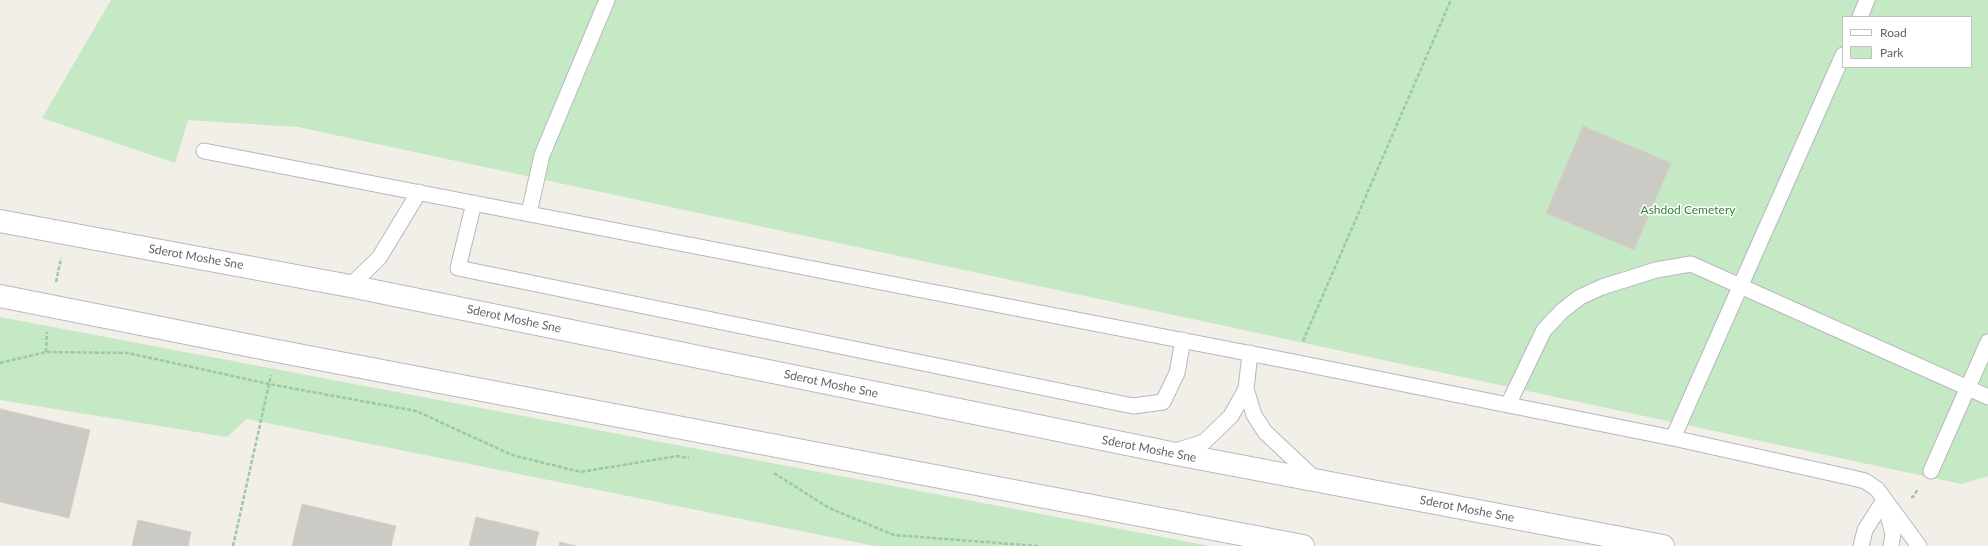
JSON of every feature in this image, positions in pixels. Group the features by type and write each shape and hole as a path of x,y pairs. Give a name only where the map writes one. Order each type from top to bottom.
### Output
{"main road":[{"name":"Sderot Moshe Sne","path":"0,221 350,286 1318,482 1663,546"},
{"path":"0,296 276,351 1303,546"}],"lane":[{"path":"529,213 542,155 607,0"},
{"path":"1860,16 1867,0"},
{"path":"1673,438 1842,57"},
{"path":"204,151 1250,353 1673,438 1865,481 1877,489 1919,546"},
{"path":"350,286 380,258 419,192"},
{"path":"474,203 458,268 1133,406 1163,402 1178,373 1183,340"},
{"path":"1508,405 1544,330 1562,311 1580,297 1602,287 1656,270 1690,264 1988,397"},
{"path":"1931,471 1988,342"},
{"path":"1171,453 1204,442 1219,430 1231,416 1246,389 1250,353"},
{"path":"1246,389 1254,415 1264,432 1318,482"},
{"path":"1861,546 1865,530 1884,500"},
{"path":"1884,500 1894,534 1891,546"}],"path":[{"path":"1294,362 1451,0"},
{"path":"233,546 276,351"},
{"path":"0,363 46,352 128,353 269,384 416,411 512,455 581,472 677,456 692,458"},
{"path":"769,470 829,508 894,535 1038,546"},
{"path":"1884,500 1913,497 1931,471"}],"green space":[{"name":"Ashdod Cemetery","path":"111,0 1988,0 1988,476 1961,484 298,127 188,120 175,163 42,118"},
{"path":"0,317 1210,546 875,546 247,419 227,437 0,400"}],"building":[{"path":"1583,126 1671,163 1634,250 1546,213"},
{"path":"0,409 90,430 69,518 0,502"},
{"path":"302,504 396,526 391,546 292,546"},
{"path":"476,517 539,532 535,546 469,546"},
{"path":"138,520 191,532 188,546 132,546"},
{"path":"560,542 576,546 559,546"}]}
